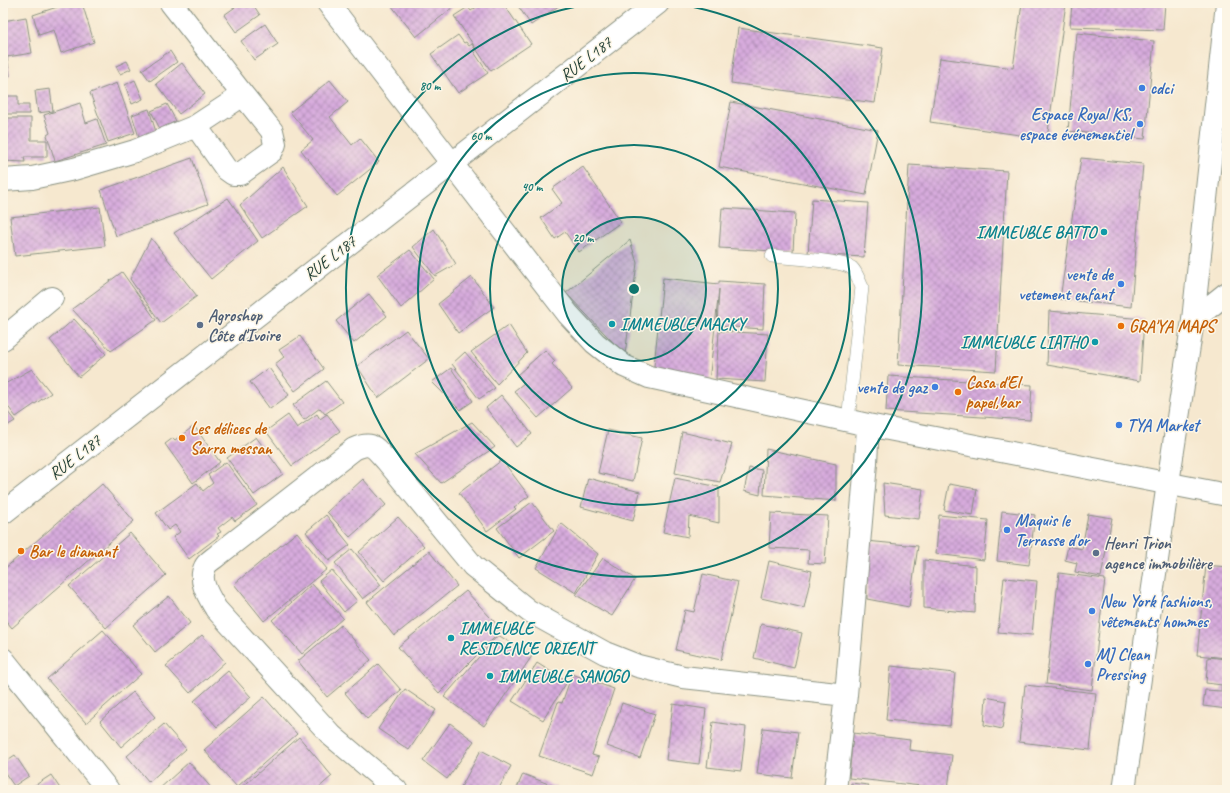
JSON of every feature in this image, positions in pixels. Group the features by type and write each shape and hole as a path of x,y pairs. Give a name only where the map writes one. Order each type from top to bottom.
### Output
{"street":[{"path":"171,3 272,131 275,144 272,151 240,174 233,174 226,169 196,126"},
{"path":"328,3 568,314 595,343 624,366 649,377 858,423 1227,495"},
{"name":"RUE L187","path":"3,513 658,3"},
{"path":"1124,790 1193,320 1226,3"},
{"path":"3,180 32,178 74,169 135,151 196,126 243,96"},
{"path":"1193,320 1227,293"},
{"path":"3,339 52,298"},
{"path":"835,790 846,695 866,463 858,423"},
{"path":"396,790 332,736 216,609 206,593 203,576 205,566 219,554 354,449 364,445 369,445 376,449 386,460 473,566 529,611 605,653 638,666 683,677 846,695"},
{"path":"3,659 108,790"}],"lane":[{"path":"772,256 841,263 852,268 857,276 862,287 858,423"}],"building":[{"path":"69,3 82,3 94,42 61,53 54,30 39,35 33,15"},
{"path":"241,3 252,3 260,15 236,32 224,15"},
{"path":"393,3 458,3 416,37 391,5"},
{"path":"482,3 503,3 531,44 491,71 454,16 468,7 471,11"},
{"path":"516,3 563,3 531,25"},
{"path":"1022,3 1066,3 1047,139 930,122 940,58 1013,68"},
{"path":"1072,3 1165,3 1163,30 1070,27"},
{"path":"26,17 32,53 7,57 10,76 3,77 3,21"},
{"path":"265,24 278,44 254,60 241,41"},
{"path":"738,28 883,48 875,103 731,83"},
{"path":"1077,33 1154,41 1145,139 1068,131"},
{"path":"458,35 464,43 466,42 469,46 472,44 476,51 474,52 488,73 458,93 431,54"},
{"path":"170,51 177,62 150,81 142,70"},
{"path":"127,61 131,69 120,74 116,66"},
{"path":"182,63 205,94 179,114 156,84"},
{"path":"135,80 143,99 132,104 125,85"},
{"path":"330,80 348,102 330,117 352,145 360,138 379,162 337,196 301,150 313,140 290,112"},
{"path":"117,83 135,133 108,142 90,93"},
{"path":"50,89 53,111 38,113 35,91"},
{"path":"3,96 18,96 18,105 29,105 29,114 3,114"},
{"path":"731,102 878,130 866,195 719,167"},
{"path":"80,103 86,123 97,119 106,145 55,161 47,135 50,133 44,115"},
{"path":"167,104 176,121 160,129 151,111"},
{"path":"149,109 156,132 139,137 132,115"},
{"path":"3,118 31,118 31,140 47,140 47,157 24,157 25,162 3,161"},
{"path":"192,158 208,204 116,236 101,190"},
{"name":"IMMEUBLE BATTO","path":"1081,158 1143,164 1131,307 1060,299"},
{"path":"909,165 1007,171 996,371 898,365"},
{"path":"283,167 308,206 262,238 240,205"},
{"path":"583,167 621,222 579,252 565,232 555,239 541,218 562,203 552,189"},
{"path":"228,198 258,241 211,279 174,233"},
{"path":"812,199 868,203 864,257 808,254"},
{"path":"100,207 105,246 15,256 10,217"},
{"path":"722,208 795,213 793,252 719,248"},
{"path":"434,229 456,264 435,276 413,247"},
{"path":"151,238 197,296 161,323 130,279"},
{"name":"IMMEUBLE MACKY","path":"630,240 637,263 625,355 566,293"},
{"path":"410,250 434,279 401,308 377,275"},
{"path":"122,272 156,320 111,351 72,309"},
{"path":"472,277 494,307 458,333 438,304"},
{"path":"663,278 719,284 719,281 765,284 763,329 717,326 719,289 709,382 653,376"},
{"path":"369,294 387,316 354,343 336,321"},
{"name":"IMMEUBLE LIATHO","path":"1049,311 1144,319 1140,381 1047,365"},
{"path":"74,319 106,354 79,377 50,340"},
{"path":"509,325 527,353 497,384 471,352"},
{"path":"406,330 429,359 378,398 357,366"},
{"path":"719,331 768,334 765,382 716,379"},
{"path":"300,336 324,369 295,391 275,364 284,357 279,350"},
{"path":"545,350 555,361 552,364 572,388 538,418 514,391 524,383 517,375"},
{"path":"465,352 495,388 479,399 452,364"},
{"path":"269,368 289,395 270,409 250,382"},
{"path":"451,368 473,401 460,410 432,382"},
{"path":"32,369 51,393 16,417 3,400 3,385"},
{"path":"888,376 1032,385 1030,420 886,411"},
{"path":"326,381 342,402 325,414 320,408 304,420 293,405"},
{"path":"501,395 532,434 516,447 486,408"},
{"path":"3,406 15,421 3,428"},
{"path":"317,414 320,419 327,414 340,431 292,466 266,431 288,415 297,428"},
{"path":"472,422 495,447 441,483 415,454"},
{"path":"194,426 220,462 193,483 165,444 173,438 175,440"},
{"path":"608,430 642,438 633,481 598,473"},
{"path":"682,432 732,444 720,482 675,473"},
{"path":"256,437 283,474 254,495 227,458"},
{"path":"766,449 836,464 836,501 764,495"},
{"path":"502,460 529,496 514,507 516,509 487,531 459,493"},
{"path":"226,462 257,505 235,521 232,517 218,528 221,532 217,534 219,536 189,559 173,537 180,532 175,525 168,530 156,513 197,483 203,491 213,483 208,475"},
{"path":"749,468 762,470 760,495 744,491"},
{"path":"588,478 640,492 633,521 581,507"},
{"path":"675,478 719,487 719,523 689,516 688,537 663,532"},
{"path":"363,479 386,505 350,537 327,512"},
{"path":"883,483 923,489 919,519 885,515"},
{"path":"102,484 134,521 12,628 3,617 3,570"},
{"path":"949,484 977,489 973,515 944,510"},
{"path":"532,502 554,531 519,558 497,528"},
{"path":"1002,511 1035,515 1029,565 997,561"},
{"path":"771,513 828,516 825,564 808,563 809,550 769,548"},
{"path":"1088,514 1112,518 1101,577 1075,572 1077,563 1065,560 1068,546 1082,549"},
{"path":"326,515 350,545 329,561 306,532"},
{"path":"939,515 988,520 984,560 936,554"},
{"path":"398,517 424,546 384,581 359,552"},
{"path":"561,523 598,554 576,593 536,568"},
{"path":"297,532 327,569 264,621 234,584"},
{"path":"130,533 166,575 106,628 69,586"},
{"path":"866,541 918,546 909,607 867,599"},
{"path":"352,549 381,585 363,599 335,563"},
{"path":"429,551 457,586 394,636 367,602"},
{"path":"603,558 635,579 612,616 576,595"},
{"path":"924,560 976,566 975,613 924,608"},
{"path":"769,561 812,571 804,608 761,598"},
{"path":"1206,565 1227,567 1227,658 1197,655"},
{"path":"332,570 357,601 344,612 319,581"},
{"path":"1059,573 1105,579 1092,690 1046,684"},
{"path":"703,574 738,582 721,660 676,650 685,610 694,612"},
{"path":"1004,578 1037,581 1032,635 998,632"},
{"path":"312,584 343,618 302,654 272,620"},
{"name":"IMMEUBLE RESIDENCE ORIENT","path":"466,591 502,630 439,693 398,647"},
{"path":"169,596 190,623 155,652 133,625"},
{"path":"761,624 802,633 794,668 754,658"},
{"path":"341,625 371,660 327,697 298,661"},
{"path":"103,630 141,674 86,723 47,679"},
{"path":"202,635 225,662 190,693 166,666"},
{"name":"IMMEUBLE SANOGO","path":"498,635 532,656 484,726 444,697"},
{"path":"1208,657 1227,659 1227,709 1203,706 1205,690 1221,691 1222,685 1206,683"},
{"path":"537,663 567,682 543,720 512,701"},
{"path":"378,664 401,690 367,719 345,693"},
{"path":"891,666 955,673 950,726 886,720"},
{"path":"228,671 251,697 217,727 194,701"},
{"path":"572,674 614,689 592,755 599,757 593,774 539,756 558,702 562,703"},
{"path":"1025,685 1096,693 1090,750 1019,742"},
{"path":"405,689 436,710 409,750 378,729"},
{"path":"133,692 155,717 121,747 100,721"},
{"path":"264,697 297,734 237,787 204,750"},
{"path":"986,697 1006,701 1002,729 984,725"},
{"path":"622,703 655,714 640,758 607,746"},
{"path":"673,704 706,709 699,764 666,760"},
{"path":"713,722 746,727 741,771 707,767"},
{"path":"450,723 474,741 447,779 423,761"},
{"path":"164,724 186,749 149,782 127,756"},
{"path":"763,728 798,732 792,778 757,774"},
{"path":"853,733 910,740 909,750 952,755 948,789 849,778"},
{"path":"299,737 332,776 316,790 239,790"},
{"path":"481,750 511,766 498,790 460,789"},
{"path":"15,755 29,776 14,786 3,770 3,763"},
{"path":"189,762 213,790 158,790"},
{"path":"523,774 556,787 555,790 516,790"},
{"path":"51,775 61,790 28,790"},
{"path":"851,783 868,785 872,790 850,790"}],"place":[{"name":"cdci","path":"1142,88"},
{"name":"Espace Royal KS, espace événementiel","path":"1140,124"},
{"name":"IMMEUBLE BATTO","path":"1104,232"},
{"name":"vente de vetement enfant","path":"1121,284"},
{"name":"IMMEUBLE MACKY","path":"612,324"},
{"name":"Agroshop Côte d'Ivoire","path":"200,325"},
{"name":"GRA'YA MAPS","path":"1121,326"},
{"name":"IMMEUBLE LIATHO","path":"1095,342"},
{"name":"vente de gaz","path":"935,387"},
{"name":"Casa d'El papel,bar","path":"958,392"},
{"name":"TYA Market","path":"1119,425"},
{"name":"Les délices de Sarra messan","path":"182,438"},
{"name":"Maquis le Terrasse d'or","path":"1007,530"},
{"name":"Bar le diamant","path":"21,551"},
{"name":"Henri Trion agence immobilière","path":"1096,553"},
{"name":"New York fashions, vêtements hommes","path":"1092,611"},
{"name":"IMMEUBLE RESIDENCE ORIENT","path":"451,638"},
{"name":"MJ Clean Pressing","path":"1088,664"},
{"name":"IMMEUBLE SANOGO","path":"490,676"}]}
